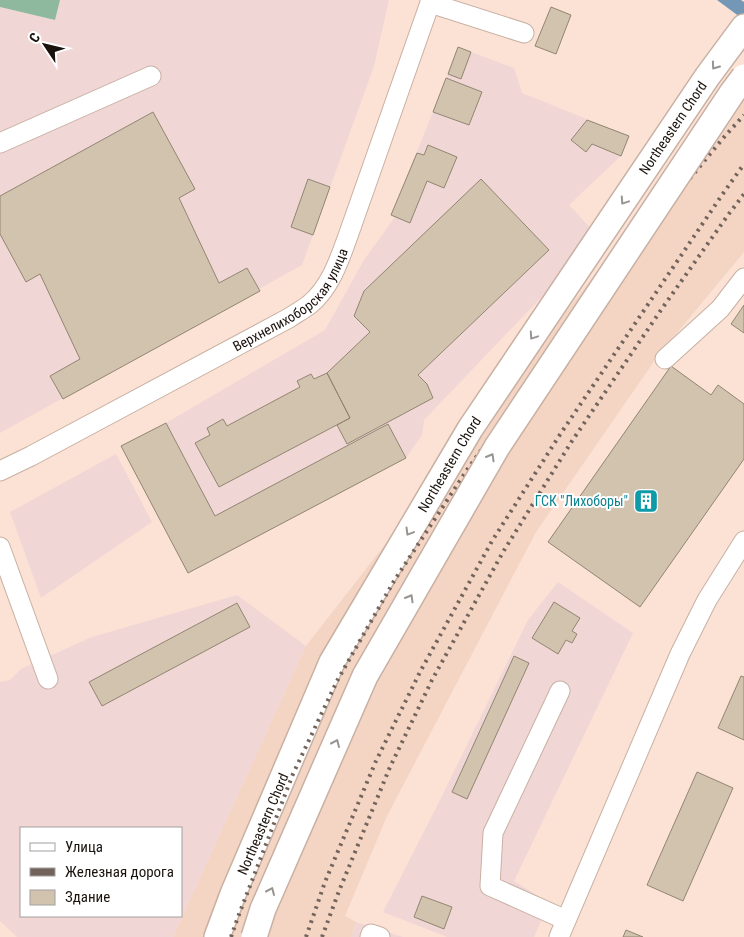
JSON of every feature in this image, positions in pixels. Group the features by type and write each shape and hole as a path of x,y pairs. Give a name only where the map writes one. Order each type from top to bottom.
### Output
{"main road":[{"name":"Northeastern Chord","path":"217,937 237,885 332,662 470,429 702,85 744,27"},
{"path":"254,937 263,909 365,676 497,447 744,77"}],"street":[{"path":"431,1 524,33"},
{"name":"Верхнелихоборская улица","path":"0,471 289,318 323,291 336,268 348,236 431,1"},
{"path":"0,143 151,76"},
{"path":"664,359 720,309 744,278"},
{"path":"560,691 492,833 490,886 562,929 680,654 707,600 744,541"},
{"path":"0,547 48,679"},
{"path":"370,937 371,934 380,937"}],"shaded area":[{"path":"60,0 389,0 374,66 302,265 0,433 0,7 54,20"},
{"path":"458,47 514,68 522,93 629,136 621,156 569,205 599,237 424,420 422,435 406,458 188,573 121,446 166,423 325,330 364,260 395,217 391,215"},
{"path":"744,91 744,252 657,357 536,532 387,816 345,916 356,922 351,937 173,937 306,646 625,235"},
{"path":"116,454 152,522 41,598 10,512"},
{"path":"558,582 633,633 514,881 549,903 534,937 447,937 383,912 528,620"},
{"path":"237,595 306,646 173,937 17,937 0,921 0,682 10,680 21,669 92,637"},
{"path":"356,922 403,937 351,937"}],"green space":[{"path":"0,0 60,0 55,20 0,7"}],"water":[{"path":"717,0 741,0 744,2 744,20"}],"building":[{"path":"551,7 571,15 556,54 535,46"},
{"path":"458,47 471,52 461,79 448,74"},
{"path":"446,78 482,92 469,125 433,112"},
{"path":"153,112 195,189 179,198 219,283 247,268 260,291 63,399 50,376 80,359 40,274 26,282 0,234 0,196"},
{"path":"587,120 629,136 621,156 592,144 586,152 571,140"},
{"path":"428,145 457,157 444,188 427,181 410,223 391,215 417,153 424,155"},
{"path":"308,179 330,187 313,235 291,227"},
{"path":"481,179 549,250 418,375 427,384 433,398 347,444 337,425 350,418 327,373 370,332 354,316 364,291"},
{"path":"744,305 744,333 731,324"},
{"name":"ГСК \"Лихоборы\"","path":"671,366 711,395 718,385 744,404 744,459 640,607 548,542"},
{"path":"327,373 350,418 219,487 195,443 210,435 207,428 223,419 227,426 300,387 297,381 311,374 314,379"},
{"path":"166,423 215,516 388,424 406,458 188,573 121,446"},
{"path":"554,602 580,618 572,631 577,634 572,643 566,640 558,654 532,638"},
{"path":"237,603 250,627 102,706 89,682"},
{"path":"514,656 529,663 467,799 452,792"},
{"path":"741,676 744,677 744,740 718,728"},
{"path":"697,772 733,788 683,901 647,885"},
{"path":"422,896 452,907 444,929 414,917"},
{"path":"626,930 643,937 623,937"}],"railway":[{"path":"231,937 293,774 337,681 394,581 467,470 579,312 744,115"},
{"path":"306,937 325,882 376,761 420,672 492,541 561,433 744,164"},
{"path":"322,937 390,767 432,680 503,552 572,441 661,310 744,194"}],"place":[{"name":"ГСК \"Лихоборы\"","path":"646,501"}]}
